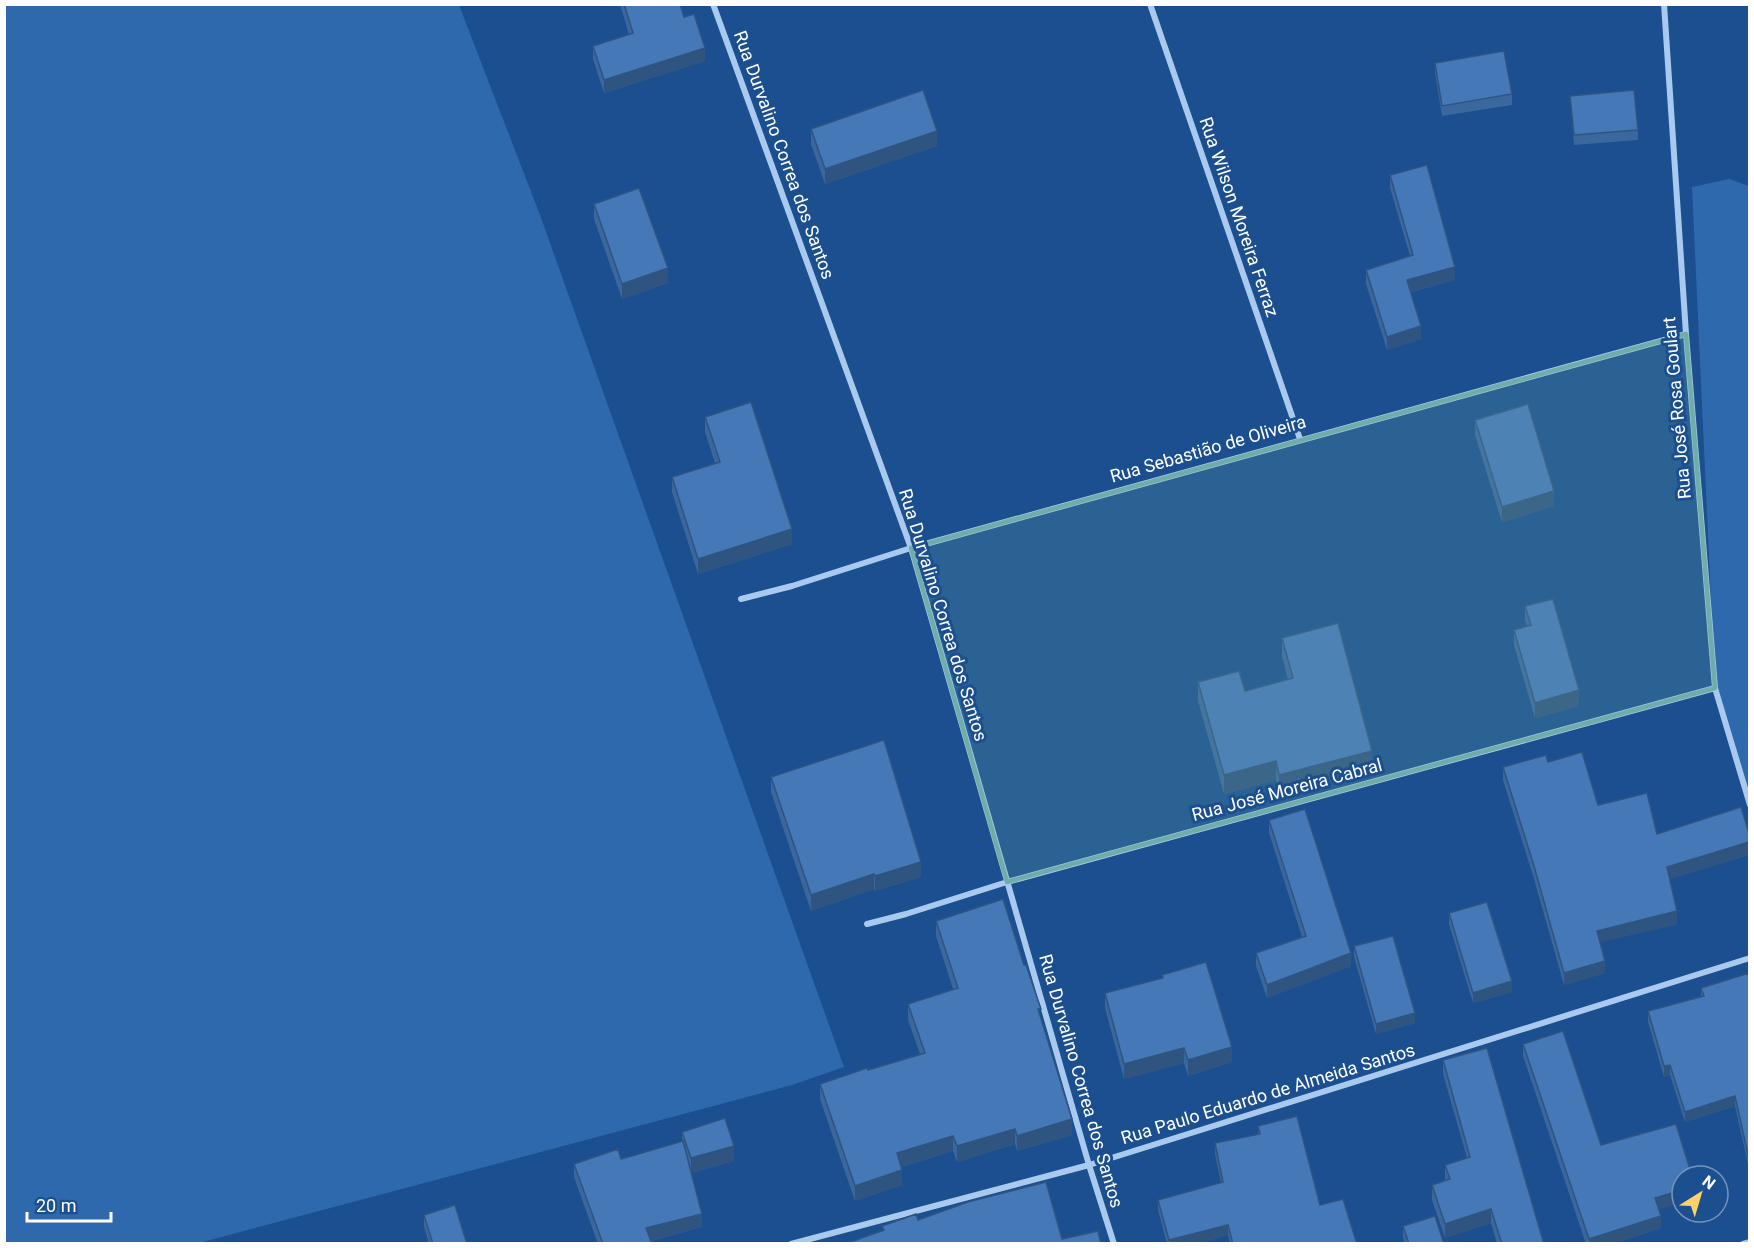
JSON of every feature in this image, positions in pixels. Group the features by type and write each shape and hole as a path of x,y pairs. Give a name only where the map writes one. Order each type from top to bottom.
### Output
{"street":[{"name":"Rua Durvalino Correa dos Santos","path":"713,4 911,548 1089,1165 1114,1244"},
{"name":"Rua Wilson Moreira Ferraz","path":"1150,4 1300,439"},
{"name":"Rua José Rosa Goulart","path":"1664,4 1686,334 1715,688 1749,805"},
{"name":"Rua Sebastião de Oliveira","path":"741,599 792,586 911,548 1686,334"},
{"name":"Rua José Moreira Cabral","path":"867,924 1007,882 1715,688"},
{"name":"Rua Paulo Eduardo de Almeida Santos","path":"791,1244 1089,1165 1749,958"},
{"path":"1743,1244 1749,1242"}],"highlighted area":[{"path":"1686,334 1715,688 1007,882 911,548"}],"shaded area":[{"path":"5,4 459,5 540,215 844,1067 792,1085 199,1243 5,1243"},
{"path":"1729,179 1749,186 1749,804 1715,688 1692,187"}],"building":[{"path":"624,4 680,4 684,17 694,14 705,48 604,80 593,46 633,33"},
{"path":"1504,51 1512,94 1442,106 1435,63"},
{"path":"923,90 937,131 825,169 811,129"},
{"path":"1634,90 1638,130 1574,135 1570,96"},
{"path":"1427,165 1455,267 1407,280 1421,326 1387,337 1366,270 1413,255 1390,175"},
{"path":"639,188 668,268 622,284 594,204"},
{"path":"751,402 792,529 698,559 672,477 720,462 705,417"},
{"path":"1528,404 1554,491 1502,507 1475,420"},
{"path":"1553,599 1579,690 1535,703 1514,630 1531,625 1525,606"},
{"path":"1338,623 1372,751 1279,775 1276,761 1224,775 1198,682 1239,671 1245,691 1293,678 1282,638"},
{"path":"884,740 921,862 875,876 874,874 811,895 771,777"},
{"path":"1582,752 1598,805 1647,793 1657,834 1741,807 1749,833 1749,842 1667,867 1677,911 1597,931 1605,961 1564,973 1503,767 1546,755 1548,762"},
{"path":"1305,809 1351,953 1267,985 1256,953 1306,936 1269,820"},
{"path":"1003,899 1041,1009 1038,1009 1072,1119 1017,1136 1015,1129 957,1146 953,1136 897,1153 902,1170 855,1186 820,1084 867,1068 868,1070 925,1053 908,1004 958,988 936,921"},
{"path":"1487,902 1512,981 1473,993 1449,913"},
{"path":"1393,936 1415,1013 1376,1024 1354,946"},
{"path":"1206,962 1232,1047 1188,1060 1184,1048 1124,1064 1105,993 1163,978 1162,975"},
{"path":"1749,973 1749,1159 1735,1096 1685,1112 1670,1065 1664,1066 1648,1011 1704,996 1701,988"},
{"path":"1563,1031 1601,1145 1676,1124 1688,1164 1670,1164 1670,1194 1655,1198 1661,1216 1589,1239 1523,1044"},
{"path":"1487,1048 1544,1244 1502,1244 1491,1209 1445,1224 1432,1185 1450,1179 1445,1165 1470,1157 1443,1060"},
{"path":"1297,1116 1320,1205 1343,1199 1357,1244 1233,1244 1228,1225 1169,1240 1158,1200 1223,1182 1215,1143 1260,1134 1258,1126"},
{"path":"725,1118 734,1146 691,1158 682,1132"},
{"path":"683,1141 702,1214 646,1228 652,1244 603,1244 574,1164 618,1149 621,1159"},
{"path":"1046,1182 1062,1239 1098,1231 1101,1244 845,1244 884,1230 882,1226 916,1214 918,1220 968,1202"},
{"path":"455,1205 467,1244 433,1244 424,1215"},
{"path":"1435,1216 1444,1244 1409,1244 1403,1226"}]}
